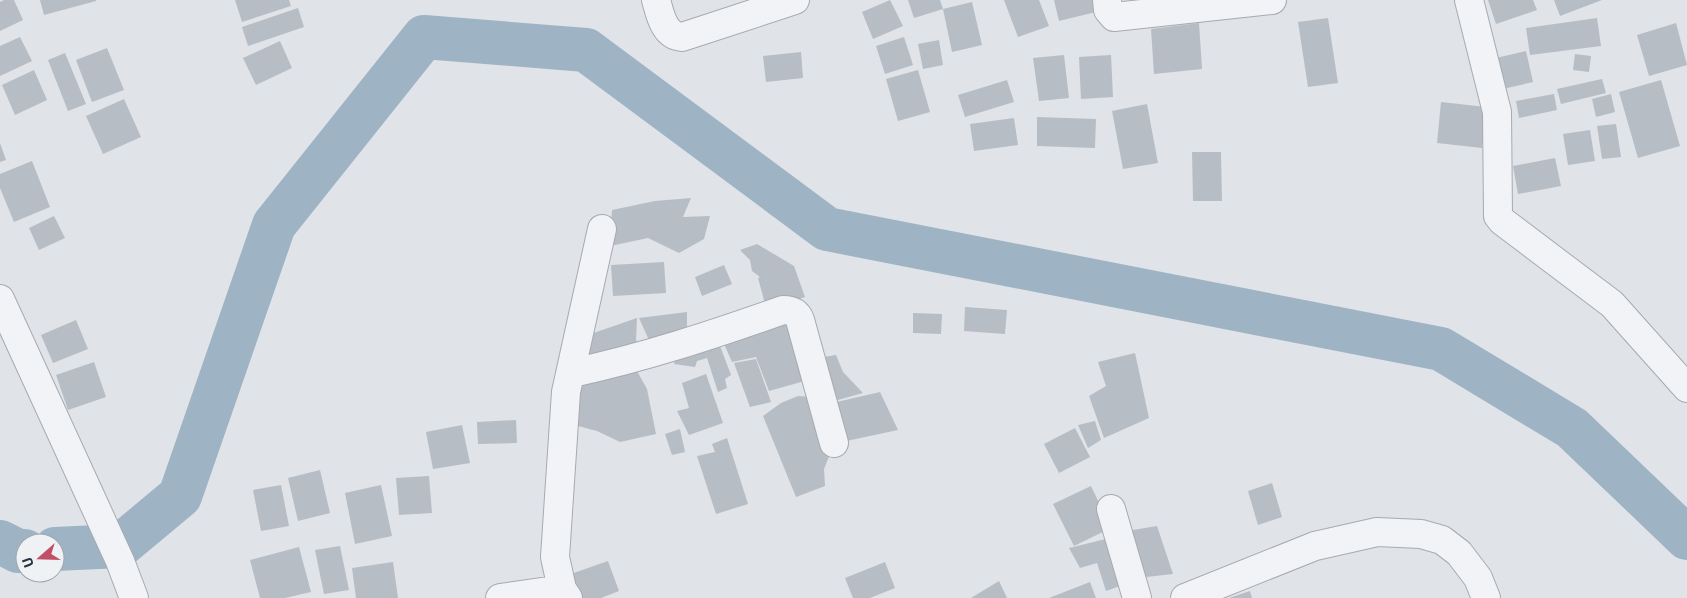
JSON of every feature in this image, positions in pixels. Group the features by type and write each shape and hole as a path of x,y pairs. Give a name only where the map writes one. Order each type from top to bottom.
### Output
{"street":[{"path":"656,0 669,32 682,37 795,0"},
{"path":"1107,0 1108,10 1114,17 1272,0"},
{"path":"1469,0 1497,112 1498,216 1502,222 1612,304 1687,388"},
{"path":"500,598 565,594 556,557 557,503 566,392 572,372 602,229"},
{"path":"0,299 70,449 120,561 134,598"},
{"path":"572,372 631,360 688,343 783,310 790,310 798,314 800,320 834,443"},
{"path":"1111,509 1137,598"},
{"path":"1185,598 1315,546 1377,532 1421,534 1442,540 1459,553 1478,578 1486,598"}],"building":[{"path":"14,0 23,20 0,31 0,2"},
{"path":"40,0 96,0 96,1 44,15"},
{"path":"235,0 289,0 291,6 242,22"},
{"path":"890,0 903,26 873,39 862,12"},
{"path":"908,0 940,0 943,9 914,18"},
{"path":"1004,0 1039,0 1049,26 1018,37"},
{"path":"1054,0 1102,0 1104,10 1059,21"},
{"path":"1488,0 1533,0 1537,10 1496,24"},
{"path":"1554,0 1602,0 1560,16"},
{"path":"972,2 982,45 952,52 943,9"},
{"path":"298,8 304,27 248,46 242,27"},
{"path":"1328,18 1338,83 1308,87 1298,22"},
{"path":"1597,18 1601,46 1530,55 1526,28"},
{"path":"1199,23 1202,69 1154,74 1151,29"},
{"path":"1676,23 1687,65 1649,76 1637,35"},
{"path":"20,37 32,61 0,76 0,46"},
{"path":"904,37 913,65 885,74 876,46"},
{"path":"939,40 943,65 923,69 918,44"},
{"path":"280,41 292,68 256,85 243,58"},
{"path":"107,48 124,90 92,102 76,60"},
{"path":"1526,51 1533,82 1503,89 1496,58"},
{"path":"801,52 803,78 766,82 763,56"},
{"path":"65,53 86,104 68,111 48,60"},
{"path":"1575,54 1591,56 1589,72 1573,70"},
{"path":"1064,55 1069,98 1039,101 1033,58"},
{"path":"1111,55 1113,97 1081,99 1079,57"},
{"path":"34,70 47,100 15,115 2,85"},
{"path":"918,70 930,112 898,121 886,79"},
{"path":"1602,79 1606,93 1561,104 1557,89"},
{"path":"1007,80 1014,102 965,117 958,95"},
{"path":"1661,80 1680,146 1638,158 1619,92"},
{"path":"1554,94 1557,110 1519,118 1516,101"},
{"path":"1611,94 1615,112 1596,117 1592,99"},
{"path":"124,99 141,137 103,154 86,116"},
{"path":"1441,102 1486,107 1482,148 1437,143"},
{"path":"1147,104 1158,163 1123,169 1112,111"},
{"path":"1037,117 1096,119 1095,148 1037,146"},
{"path":"1014,118 1018,145 974,151 970,124"},
{"path":"1616,124 1621,157 1602,159 1597,126"},
{"path":"1590,130 1595,161 1568,165 1563,134"},
{"path":"0,143 6,160 0,162"},
{"path":"1192,152 1221,152 1222,201 1193,201"},
{"path":"1555,158 1561,186 1518,194 1513,166"},
{"path":"32,161 50,207 14,222 0,188 0,174"},
{"path":"691,198 683,217 710,216 704,239 679,253 648,238 610,246 612,210 655,201"},
{"path":"54,216 65,238 39,250 29,228"},
{"path":"757,244 794,266 805,297 767,311 758,278 760,277 752,271 750,260 740,250"},
{"path":"664,262 666,293 613,296 611,265"},
{"path":"724,265 732,284 702,296 695,277"},
{"path":"965,307 1007,310 1005,334 964,331"},
{"path":"687,312 687,340 648,338 639,318"},
{"path":"913,313 942,314 941,334 913,333"},
{"path":"637,318 636,340 643,355 589,367 582,337"},
{"path":"792,319 808,380 769,391 756,357 732,362 721,337"},
{"path":"76,320 88,349 53,363 41,335"},
{"path":"717,338 731,375 725,379 727,388 718,392 707,358 697,361 695,367 674,364 679,351"},
{"path":"1135,353 1149,418 1104,438 1089,396 1106,386 1098,362"},
{"path":"836,355 843,372 863,393 827,403 818,358"},
{"path":"756,359 771,402 750,407 734,363"},
{"path":"94,362 106,397 68,410 56,375"},
{"path":"632,362 647,389 656,434 620,442 597,431 567,423 579,399 576,377"},
{"path":"706,374 723,423 689,435 677,411 689,408 682,383"},
{"path":"880,392 898,430 837,443 828,404"},
{"path":"798,396 814,397 830,454 824,469 825,486 796,497 763,416 781,403"},
{"path":"516,420 517,443 478,444 477,422"},
{"path":"1095,421 1101,440 1088,448 1078,425"},
{"path":"462,425 470,463 433,469 426,432"},
{"path":"1075,428 1090,457 1059,473 1044,444"},
{"path":"680,429 685,452 672,455 665,434"},
{"path":"727,438 748,504 716,514 697,456 715,452 712,444"},
{"path":"320,470 330,513 298,521 288,478"},
{"path":"429,476 432,513 399,515 396,478"},
{"path":"1272,483 1282,517 1258,525 1248,491"},
{"path":"281,485 289,526 261,531 253,490"},
{"path":"381,485 392,536 355,544 345,493"},
{"path":"1091,486 1111,528 1074,546 1053,504"},
{"path":"1157,526 1173,574 1137,578 1121,532"},
{"path":"1114,537 1131,582 1106,591 1097,563 1080,568 1069,548"},
{"path":"340,546 349,590 324,594 315,550"},
{"path":"299,547 311,592 285,598 260,598 250,560"},
{"path":"608,561 619,591 601,598 577,598 568,575"},
{"path":"393,562 398,598 356,598 352,568"},
{"path":"885,562 895,588 870,598 853,598 845,578"},
{"path":"999,581 1007,598 971,598"},
{"path":"1090,582 1096,598 1049,598"},
{"path":"1250,591 1252,598 1229,598"}],"waterway":[{"path":"65,549 120,546 180,496 274,225 424,37 586,50 827,229 1441,349 1572,428 1687,538"},
{"path":"0,542 15,550"}]}
